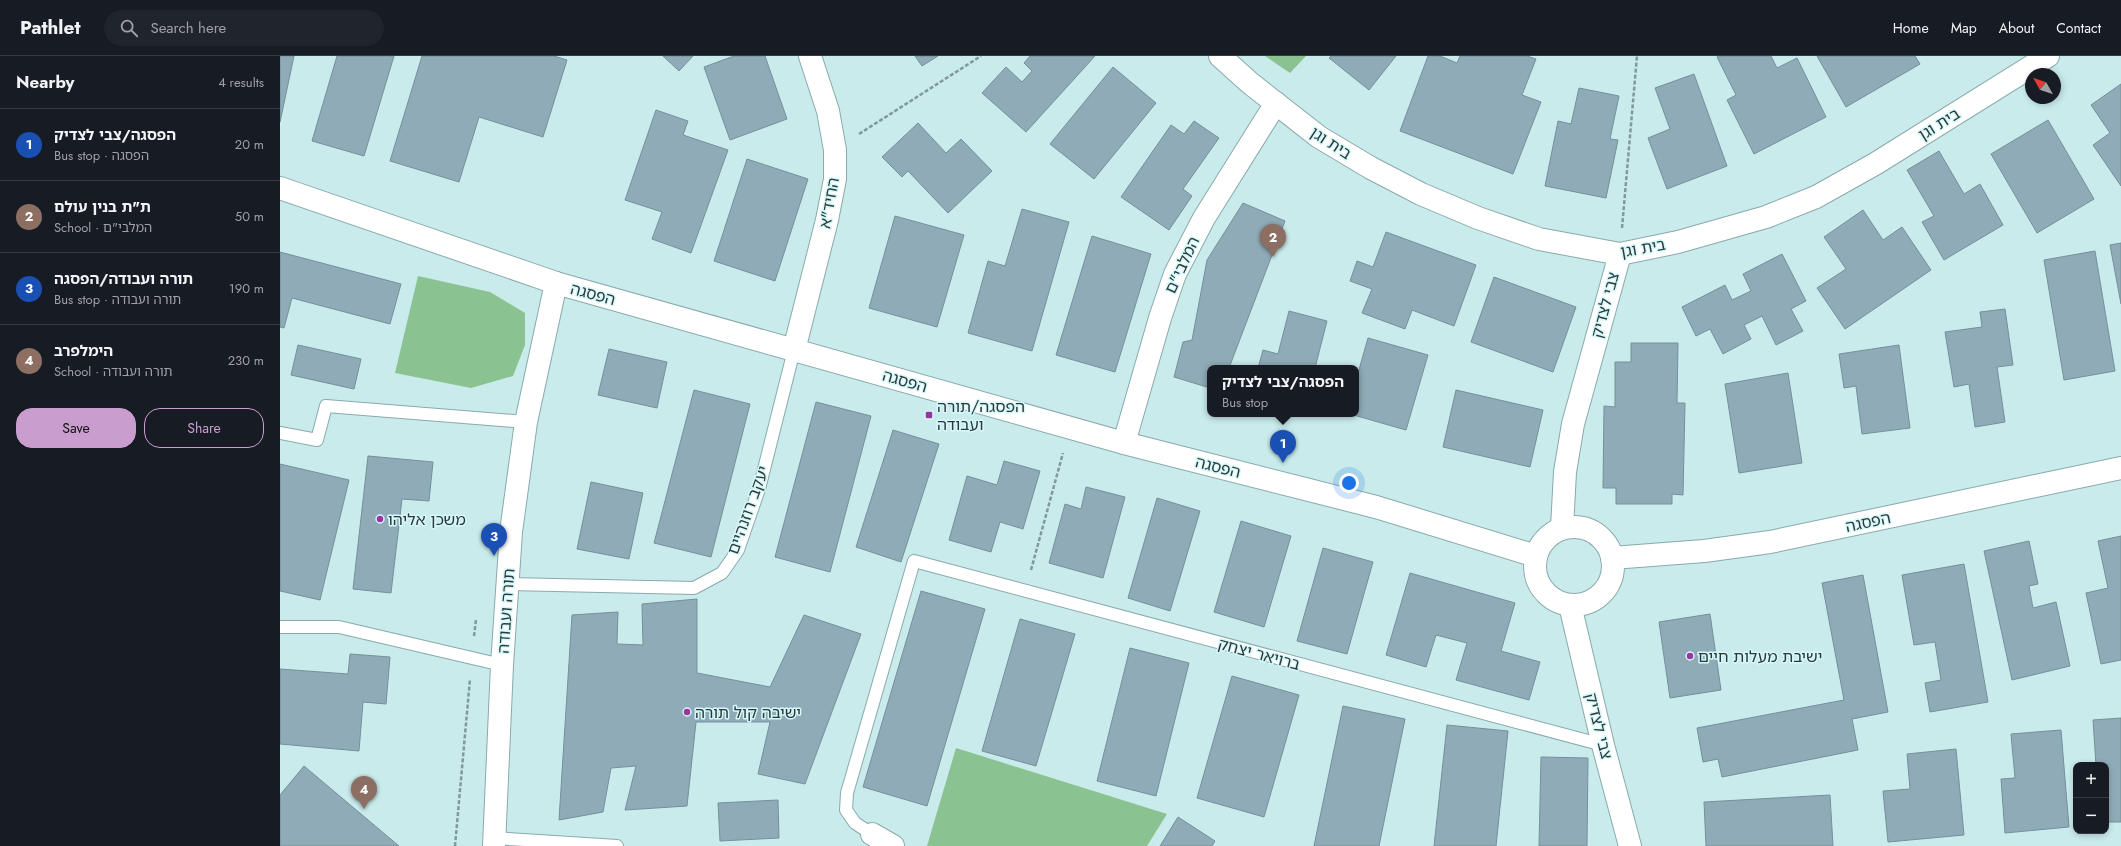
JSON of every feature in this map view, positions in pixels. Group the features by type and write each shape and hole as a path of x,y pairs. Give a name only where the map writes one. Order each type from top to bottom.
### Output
{"street":[{"name":"החיד\"א","path":"794,350 827,220 835,178 834,150 828,111 810,56"},
{"name":"בית וגן","path":"1220,56 1319,137 1421,194 1478,218 1539,239 1620,254 1678,242 1766,217 1816,197 1876,164 2048,56"},
{"name":"המלבי\"ם","path":"1124,444 1160,318 1175,274 1204,218 1276,103"},
{"name":"הפסגה","path":"280,188 556,283 1124,444 1376,507 1536,556"},
{"name":"צבי לצדיק","path":"1562,528 1565,472 1573,424 1620,254"},
{"name":"תורה ועבודה","path":"494,842 502,664 516,482 526,422 556,283"},
{"name":"הפסגה","path":"1612,558 1704,551 1770,542 2121,468"},
{"path":"1562,528 1586,528 1598,535 1607,545 1612,558 1613,566 1611,579 1604,591 1593,600 1570,605 1557,601 1546,594 1538,582 1535,569 1536,556 1541,545 1550,535 1562,528"},
{"name":"צבי לצדיק","path":"1570,605 1603,744 1630,846"},
{"path":"872,834 893,846"}],"lane":[{"name":"יעקב רוזנהיים","path":"508,584 694,588 722,573 738,550 760,489 794,350"},
{"path":"280,433 317,440 326,406 526,422"},
{"name":"ברויאר יצחק","path":"872,834 855,823 846,810 847,793 914,561 1025,592 1603,744"},
{"path":"280,627 339,628 502,664"},
{"path":"494,842 616,846"}],"path":[{"path":"834,150 981,56"},
{"name":"צבי לצדיק","path":"1620,254 1637,56"},
{"path":"1025,592 1070,428"}],"green space":[{"path":"1265,56 1306,56 1290,73"},
{"path":"418,276 490,292 525,313 525,345 513,376 471,388 395,373"},
{"path":"956,748 1167,814 1147,846 927,846"}],"building":[{"path":"280,56 294,56 280,122"},
{"path":"337,56 394,56 364,156 312,141"},
{"path":"422,56 554,56 567,60 543,137 479,117 459,182 390,161"},
{"path":"663,56 693,56 679,71"},
{"path":"734,56 765,56 787,119 730,140 704,67"},
{"path":"915,56 938,56 922,66"},
{"path":"1030,56 1095,56 1026,132 982,93 1006,67 1022,82 1032,71 1024,63"},
{"path":"1331,56 1396,56 1369,90 1329,58"},
{"path":"1428,56 1440,56 1457,63 1460,56 1527,56 1536,59 1522,95 1541,102 1513,174 1400,131"},
{"path":"1771,56 1777,68 1797,58 1826,117 1754,154 1727,100 1736,95 1717,57"},
{"path":"1817,56 1915,56 1920,64 1846,107"},
{"path":"1113,67 1156,103 1094,179 1050,144"},
{"path":"1694,74 1727,166 1667,189 1648,138 1670,129 1655,88"},
{"path":"2121,84 2121,186 2093,145 2110,133 2091,105"},
{"path":"1579,88 1619,96 1610,139 1618,140 1606,198 1545,186 1558,121 1571,124"},
{"path":"656,110 688,121 683,135 728,150 691,253 652,239 662,212 625,200"},
{"path":"2048,120 2094,199 2037,233 1991,154"},
{"path":"1194,121 1219,138 1183,189 1192,196 1169,230 1121,197 1171,125 1184,134"},
{"path":"918,123 946,153 961,139 992,171 948,213 908,171 902,177 882,157"},
{"path":"1939,151 1964,194 1980,184 2003,225 1944,260 1922,222 1934,216 1907,170"},
{"path":"747,159 808,179 775,281 714,261"},
{"path":"1243,203 1285,221 1230,365 1207,365 1207,387 1174,377 1183,342 1192,340 1207,260"},
{"path":"1022,209 1069,222 1032,351 968,333 988,261 1005,266"},
{"path":"1863,210 1883,240 1902,227 1931,270 1845,329 1817,288 1846,269 1824,237"},
{"path":"895,216 964,235 937,327 869,308"},
{"path":"1386,232 1476,265 1454,326 1412,310 1405,329 1362,313 1372,289 1350,281 1357,261 1373,267"},
{"path":"1092,236 1151,254 1115,372 1056,355"},
{"path":"2121,243 2121,304 2110,245"},
{"path":"2095,251 2115,371 2064,380 2044,260"},
{"path":"280,252 401,284 390,324 292,298 284,328 280,327"},
{"path":"1782,254 1806,301 1791,309 1803,331 1776,345 1762,316 1744,325 1751,339 1723,354 1710,329 1696,336 1682,307 1725,285 1732,300 1751,291 1743,274"},
{"path":"1494,277 1576,307 1553,372 1471,342"},
{"path":"2005,309 2013,365 1997,367 2005,422 1975,427 1969,384 1954,387 1945,332 1982,327 1980,312"},
{"path":"1289,311 1327,321 1316,365 1259,365 1263,350 1278,354"},
{"path":"1368,338 1428,355 1406,430 1359,417 1359,370"},
{"path":"1631,343 1678,343 1677,403 1685,403 1683,495 1672,494 1672,504 1616,504 1616,488 1603,488 1604,406 1615,407 1615,362 1631,362"},
{"path":"298,345 361,359 354,389 291,375"},
{"path":"1899,345 1910,428 1862,434 1856,386 1844,388 1839,354"},
{"path":"609,349 667,362 657,408 598,395"},
{"path":"1788,373 1802,463 1739,473 1725,384"},
{"path":"694,390 750,404 711,557 654,543"},
{"path":"1456,390 1543,410 1530,467 1443,447"},
{"path":"816,402 871,416 830,572 775,557"},
{"path":"893,430 939,444 901,562 856,547"},
{"name":"משכן אליהו","path":"368,456 433,462 429,501 402,499 391,593 353,589"},
{"path":"1004,461 1040,471 1023,529 1000,522 991,552 949,540 967,476 997,485"},
{"path":"280,464 349,480 320,600 280,591"},
{"path":"591,482 643,493 629,559 577,549"},
{"path":"1086,487 1125,497 1103,578 1049,563 1065,504 1081,509"},
{"path":"1157,498 1200,511 1170,611 1128,598"},
{"path":"1241,521 1291,536 1264,627 1214,612"},
{"path":"2121,536 2121,660 2101,664 2086,593 2108,588 2098,541"},
{"path":"2029,541 2038,584 2029,586 2033,608 2056,602 2070,666 2012,680 1984,551"},
{"path":"1323,548 1373,562 1347,654 1297,641"},
{"path":"1964,564 1988,702 1930,712 1925,683 1941,680 1935,642 1914,645 1902,575"},
{"path":"1410,573 1515,603 1501,651 1540,662 1529,700 1456,680 1467,643 1436,635 1426,667 1386,655"},
{"path":"1863,575 1888,712 1852,719 1858,750 1722,777 1718,759 1703,762 1697,728 1844,700 1822,583"},
{"path":"921,591 985,609 927,806 863,787"},
{"path":"697,599 697,673 770,687 804,615 861,634 805,784 758,774 770,722 696,722 687,806 625,810 636,766 611,768 603,812 559,820 572,615 618,612 617,644 643,645 642,604"},
{"name":"ישיבת מעלות חיים","path":"1710,614 1721,690 1670,698 1659,622"},
{"path":"1020,619 1075,634 1036,766 982,751"},
{"path":"1130,648 1189,663 1156,796 1097,781"},
{"path":"350,654 390,657 386,704 363,702 359,751 280,744 280,669 348,674"},
{"path":"1232,676 1299,695 1264,817 1197,798"},
{"path":"1343,706 1405,719 1379,846 1314,846"},
{"path":"2121,718 2121,822 2109,822 2109,762 2096,762 2093,720"},
{"path":"1447,725 1508,731 1496,846 1434,846"},
{"path":"2061,730 2069,827 2005,833 2001,779 2015,778 2011,734"},
{"path":"1956,749 1964,835 1888,842 1883,791 1910,789 1907,754"},
{"path":"1541,757 1588,758 1587,846 1539,846"},
{"path":"304,766 399,846 280,846 280,795"},
{"path":"1830,795 1833,846 1706,846 1704,802"},
{"path":"778,800 779,838 720,841 718,803"},
{"path":"1178,817 1215,841 1212,846 1160,846"}],"place":[{"name":"ת\"ת בנין עולם","path":"1273,257"},
{"name":"הפסגה/תורה ועבודה","path":"929,415"},
{"name":"הפסגה/צבי לצדיק","path":"1283,463"},
{"name":"משכן אליהו","path":"380,519"},
{"name":"תורה ועבודה/הפסגה","path":"494,556"},
{"name":"ישיבת מעלות חיים","path":"1690,656"},
{"name":"ישיבה קול תורה","path":"687,712"},
{"name":"הימלפרב","path":"364,809"}]}
